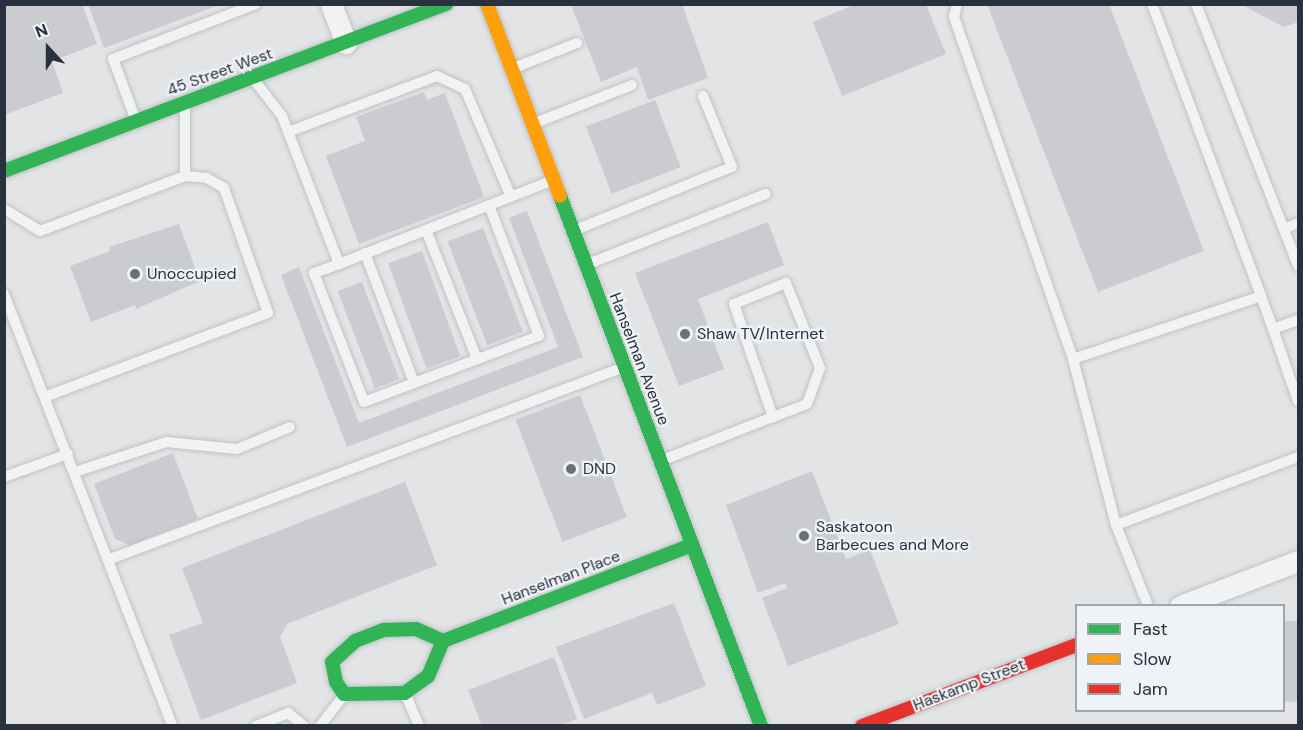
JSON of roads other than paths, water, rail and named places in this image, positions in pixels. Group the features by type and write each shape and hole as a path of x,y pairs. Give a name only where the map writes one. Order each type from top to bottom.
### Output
{"street":[{"path":"331,4 345,43"},
{"name":"45 Street West","path":"4,171 447,4"},
{"name":"Hanselman Avenue","path":"486,4 692,545 757,724"},
{"name":"Hanselman Place","path":"442,641 692,545"},
{"path":"1185,604 1299,561"},
{"path":"416,629 442,641 428,676 405,693 344,694 332,662 355,642 384,630 416,629"},
{"name":"Haskamp Street","path":"862,726 1075,646"}],"lane":[{"path":"135,120 113,59 256,4"},
{"path":"405,4 410,18"},
{"path":"957,4 954,16 1073,359 1116,525 1147,604"},
{"path":"1152,4 1299,401"},
{"path":"1196,4 1299,266"},
{"path":"511,70 577,43"},
{"path":"288,132 436,76 465,89 511,197"},
{"path":"252,77 288,132 339,264"},
{"path":"532,124 632,85"},
{"path":"572,231 732,167 703,96"},
{"path":"184,176 185,102"},
{"path":"4,209 40,231 184,176 207,178 224,188 268,312 46,396"},
{"path":"489,205 539,336 364,402 314,273 553,180"},
{"path":"585,265 766,194"},
{"path":"1284,229 1299,223"},
{"path":"426,230 477,359"},
{"path":"365,253 414,383"},
{"path":"660,461 807,404 820,368 786,283 734,304 773,417"},
{"path":"4,294 110,559 172,726"},
{"path":"1073,359 1261,296"},
{"path":"1273,329 1299,320"},
{"path":"110,559 624,367"},
{"path":"75,472 167,442 237,449 290,427"},
{"path":"4,477 68,453"},
{"path":"1116,525 1299,457"},
{"path":"405,693 419,726"},
{"path":"320,726 344,694"},
{"path":"256,726 288,713 304,726"}],"place":[{"name":"Unoccupied","path":"135,274"},
{"name":"Shaw TV/Internet","path":"685,334"},
{"name":"DND","path":"571,469"},
{"name":"Saskatoon Barbecues and More","path":"804,536"}]}
